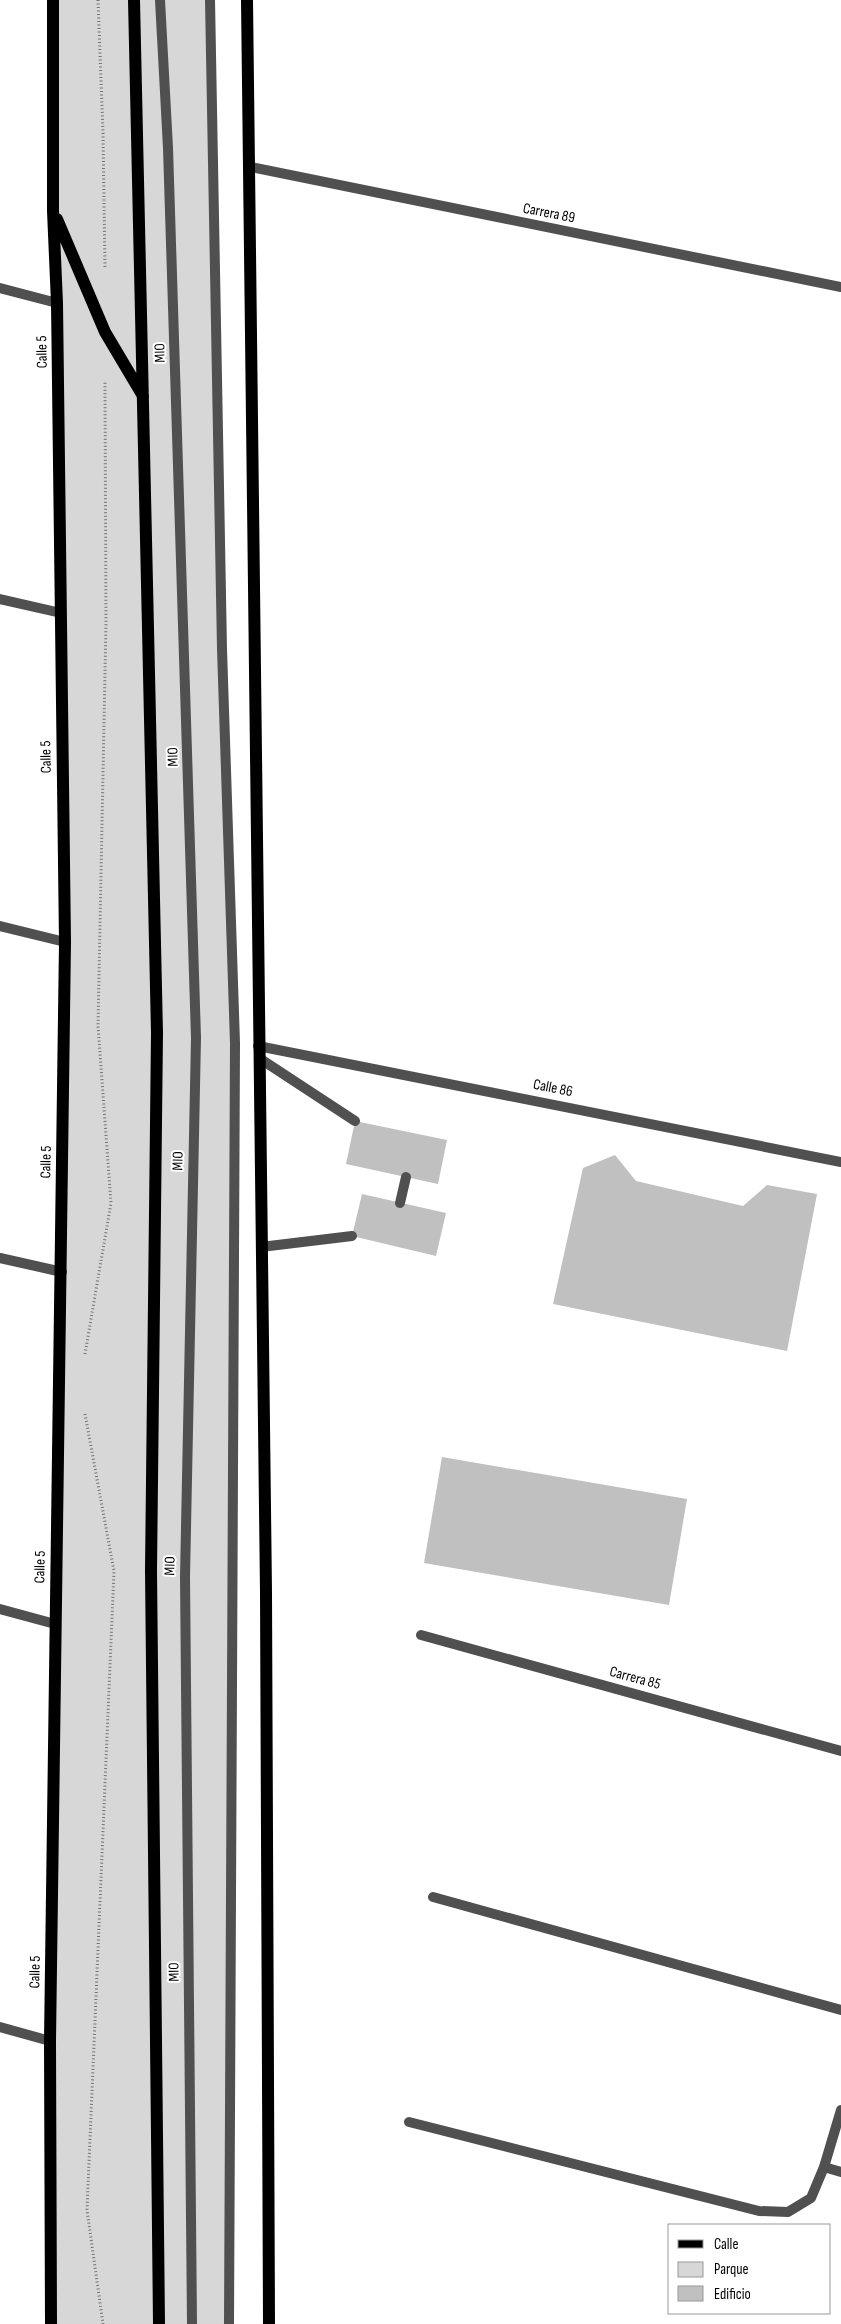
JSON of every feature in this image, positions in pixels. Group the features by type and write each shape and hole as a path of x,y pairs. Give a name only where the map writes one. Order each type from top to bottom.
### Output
{"main road":[{"name":"Calle 5","path":"51,2324 50,2041 55,1624 62,1272 65,942 57,303 53,211 53,0"},
{"path":"134,0 157,1033 152,1571 159,2324"},
{"path":"247,0 266,1592 269,2324"},
{"path":"53,211 105,332 144,398"}],"street":[{"name":"MIO","path":"160,0 168,148 196,1038 185,1577 192,2324"},
{"path":"210,0 222,639 234,1043 229,2324"},
{"name":"Carrera 89","path":"250,167 841,287"},
{"path":"0,288 57,303"},
{"path":"0,599 60,613"},
{"path":"0,926 65,942"},
{"path":"259,1052 355,1121"},
{"name":"Calle 86","path":"259,1052 841,1162"},
{"path":"400,1202 406,1177"},
{"path":"261,1247 352,1236"},
{"path":"0,1258 62,1272"},
{"path":"0,1610 55,1624"},
{"name":"Carrera 85","path":"421,1635 841,1751"},
{"path":"433,1897 841,2010"},
{"path":"0,2027 50,2041"},
{"path":"410,2122 759,2211 788,2212 811,2198 824,2167 841,2110"},
{"path":"824,2167 841,2172"}],"path":[{"path":"98,0 104,133 105,272"},
{"path":"84,1359 111,1204 98,1026 106,623 105,332"},
{"path":"83,1407 114,1571 87,2210 103,2324"}],"green space":[{"path":"53,0 210,0 235,1043 229,2324 51,2324 62,1272"}],"building":[{"path":"355,1121 447,1140 438,1184 346,1164"},
{"path":"615,1155 636,1181 743,1206 767,1185 817,1194 787,1351 553,1304 583,1168"},
{"path":"362,1194 446,1213 436,1256 352,1236"},
{"path":"442,1457 687,1499 669,1605 424,1563"}]}
